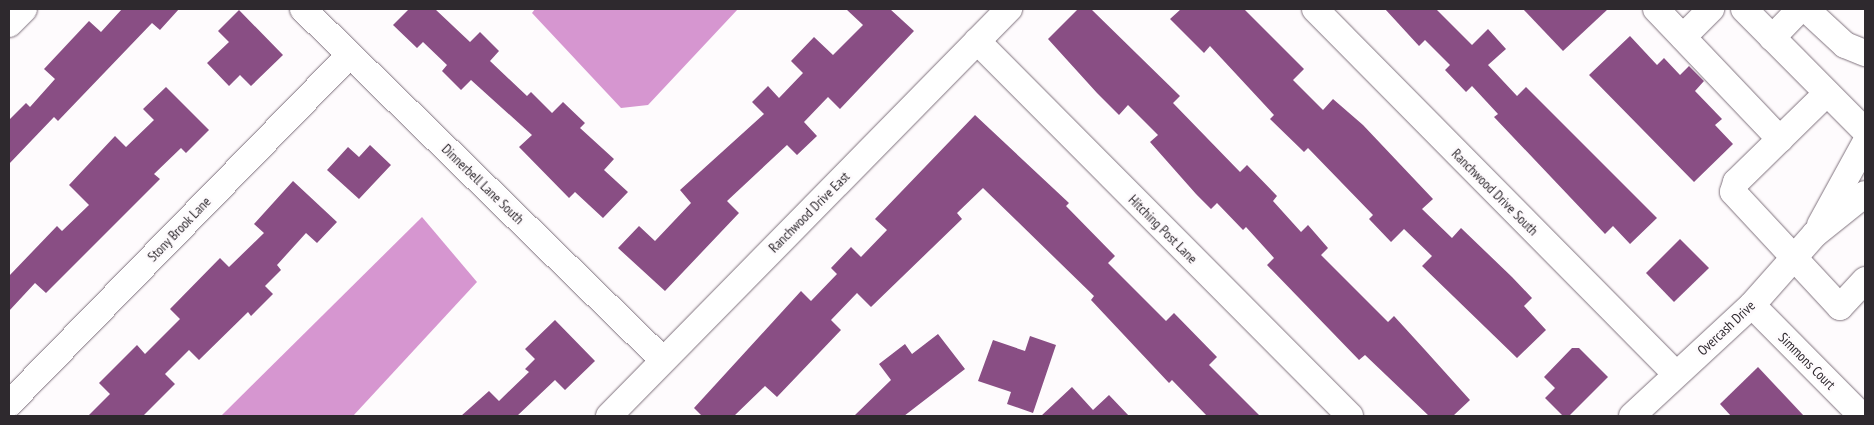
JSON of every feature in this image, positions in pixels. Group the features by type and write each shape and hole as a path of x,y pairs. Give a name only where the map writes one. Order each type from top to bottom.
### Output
{"street":[{"path":"9,24 24,9"},
{"name":"Dinnerbell Lane South","path":"303,9 663,360"},
{"name":"Ranchwood Drive East","path":"609,416 1009,9"},
{"name":"Ranchwood Drive South","path":"1315,9 1676,374"},
{"path":"1656,9 1780,139"},
{"path":"1683,37 1711,9"},
{"path":"1744,9 1865,132"},
{"path":"1772,38 1800,9"},
{"path":"1806,9 1845,45 1865,54"},
{"name":"Hitching Post Lane","path":"977,41 1350,416"},
{"name":"Stony Brook Lane","path":"9,404 350,55"},
{"path":"1828,93 1736,182 1733,192 1792,260 1840,306 1865,280"},
{"name":"Overcash Drive","path":"1815,234 1865,142"},
{"name":"Overcash Drive","path":"1632,416 1752,305 1815,234 1865,194"},
{"name":"Simmons Court","path":"1752,305 1862,416"}],"shaded area":[{"path":"535,9 738,9 648,105 621,108 532,13"},
{"path":"422,217 477,282 353,416 221,416"}],"building":[{"path":"122,9 179,9 160,30 152,23 58,121 54,117 9,164 9,120 26,103 30,107 55,79 44,69 89,21 101,32"},
{"path":"409,9 435,9 470,42 480,32 499,51 490,61 527,96 531,92 552,113 563,102 585,123 580,128 614,159 604,170 628,192 603,218 575,192 569,198 519,147 532,135 471,80 461,90 442,71 447,65 423,42 417,48 393,25"},
{"path":"846,9 890,9 914,31 840,109 828,97 804,122 817,136 797,155 787,145 727,201 739,213 665,291 618,248 639,226 655,241 691,203 680,190 764,114 752,102 768,86 779,98 803,73 791,61 814,37 833,55 863,25"},
{"path":"1078,9 1091,9 1180,96 1173,103 1240,172 1247,165 1277,196 1273,201 1301,232 1308,225 1328,248 1321,255 1388,322 1394,316 1470,400 1453,416 1429,416 1365,355 1359,360 1267,265 1274,258 1246,227 1243,230 1217,203 1211,209 1196,194 1150,142 1158,135 1128,105 1119,115 1048,39"},
{"path":"1181,9 1244,9 1304,69 1293,80 1323,110 1333,99 1363,125 1433,199 1422,209 1452,238 1461,228 1512,277 1532,298 1524,306 1546,330 1517,358 1422,266 1432,256 1404,229 1391,242 1369,219 1373,215 1308,148 1304,152 1270,119 1274,115 1210,46 1204,53 1170,19"},
{"path":"1385,9 1436,9 1472,45 1488,29 1506,49 1488,65 1517,96 1526,87 1657,218 1630,244 1613,226 1605,234 1494,117 1498,114 1472,86 1466,92 1445,70 1450,65 1425,40 1419,46"},
{"path":"1523,9 1608,9 1563,51"},
{"path":"239,10 283,55 251,86 240,75 229,86 207,63 229,42 218,31"},
{"path":"1630,36 1657,65 1664,58 1680,75 1689,66 1704,81 1695,91 1722,119 1715,125 1733,144 1694,182 1589,75"},
{"path":"166,87 209,130 186,153 181,148 154,174 160,179 46,293 35,283 9,311 9,276 57,226 62,231 89,205 69,185 115,136 126,147 154,120 143,109"},
{"path":"975,115 1069,203 1066,206 1115,256 1108,263 1166,321 1174,313 1217,357 1209,365 1260,416 1207,416 1172,380 1169,383 1091,300 1094,296 983,188 957,213 962,219 871,307 857,293 831,320 841,330 777,397 765,386 734,416 702,416 694,408 801,291 811,301 837,274 831,268 851,247 861,257 887,230 875,219"},
{"path":"370,145 391,165 359,199 327,170 348,147 359,157"},
{"path":"293,181 337,222 317,243 306,233 277,265 281,270 265,286 273,294 251,316 248,312 199,360 189,350 165,374 175,384 143,416 88,416 110,394 99,383 137,345 145,354 180,319 170,309 220,258 229,267 264,233 254,224"},
{"path":"1680,239 1709,268 1674,302 1646,273"},
{"path":"555,320 595,361 565,390 555,380 517,416 461,416 489,391 499,401 529,372 525,369 535,359 525,349"},
{"path":"938,334 965,369 904,416 854,416 891,380 879,364 905,344 912,354"},
{"path":"1030,336 1056,345 1033,413 1007,404 1011,392 978,381 993,340 1025,351"},
{"path":"1572,348 1579,348 1608,377 1569,416 1563,416 1545,398 1555,388 1544,377"},
{"path":"1758,367 1804,416 1731,416 1720,404"},
{"path":"1072,387 1093,410 1109,395 1129,416 1041,416"}]}
